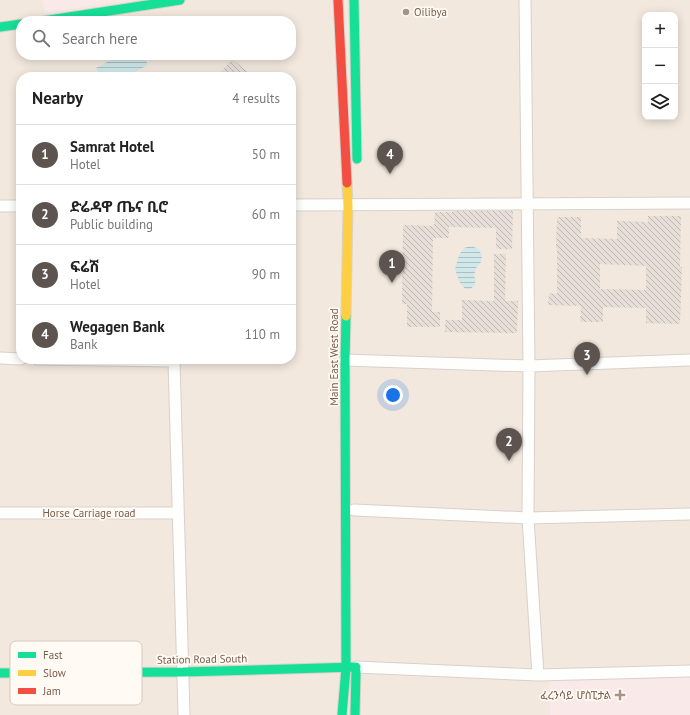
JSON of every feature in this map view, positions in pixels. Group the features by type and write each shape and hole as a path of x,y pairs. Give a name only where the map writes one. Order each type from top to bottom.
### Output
{"main road":[{"path":"75,16 180,0"},
{"name":"Main East West Road","path":"338,0 355,205 352,665 355,715"},
{"path":"354,0 357,165"},
{"path":"0,28 16,25"},
{"path":"354,486 354,541"},
{"name":"Main East West Road","path":"342,715 352,665"},
{"name":"Station Road South","path":"142,672 352,665"},
{"name":"Station Road South","path":"0,673 10,673"}],"street":[{"path":"525,0 529,366 528,518 538,674"},
{"path":"296,205 690,203"},
{"path":"0,206 16,206"},
{"path":"0,358 16,359"},
{"path":"353,360 529,366 690,360"},
{"path":"174,364 184,715"},
{"path":"354,510 528,518 690,514"},
{"name":"Horse Carriage road","path":"0,513 178,513"},
{"path":"352,665 538,674 690,671"}],"shaded area":[{"path":"0,0 690,0 690,715 0,715"},
{"path":"42,0 132,0 45,13"},
{"name":"ፈረንሳይ ሆስፒታል","path":"690,671 690,715 550,715 549,674"}],"water":[{"path":"111,60 146,60 148,65 135,72 98,72 96,68"},
{"path":"471,246 479,249 482,257 481,262 476,268 474,276 476,280 474,286 470,289 465,289 459,281 455,269 459,255 464,248"}],"building":[{"path":"231,60 233,60 248,72 221,72"},
{"path":"513,211 512,249 496,249 496,228 449,227 449,238 433,238 432,312 440,312 440,327 407,327 407,304 402,304 403,225 434,226 435,212"},
{"path":"648,216 681,216 680,267 682,267 680,324 646,323 646,308 603,307 603,322 580,322 581,306 548,305 549,293 557,294 557,217 581,217 581,238 617,239 617,221 648,222","holes":["600,264 646,266 646,290 600,289"]},
{"path":"494,254 506,254 505,301 518,301 517,333 445,332 445,320 462,320 462,300 494,301"}],"traffic: fast":[{"path":"76,16 180,0"},
{"path":"354,0 357,159"},
{"path":"0,27 16,25"},
{"path":"342,715 346,668 346,316"},
{"path":"142,672 356,667"},
{"path":"355,715 356,671"},
{"path":"0,673 10,673"}],"traffic: slow":[{"path":"346,316 347,183"}],"traffic: jam":[{"path":"338,0 347,183"}],"place":[{"name":"Oilibya","path":"406,12"},
{"name":"Wegagen Bank","path":"390,174"},
{"name":"Samrat Hotel","path":"392,283"},
{"name":"ፍሬሽ","path":"587,375"},
{"name":"ድሬዳዋ ጤና ቢሮ","path":"509,461"},
{"name":"ፈረንሳይ ሆስፒታል","path":"620,695"}]}
